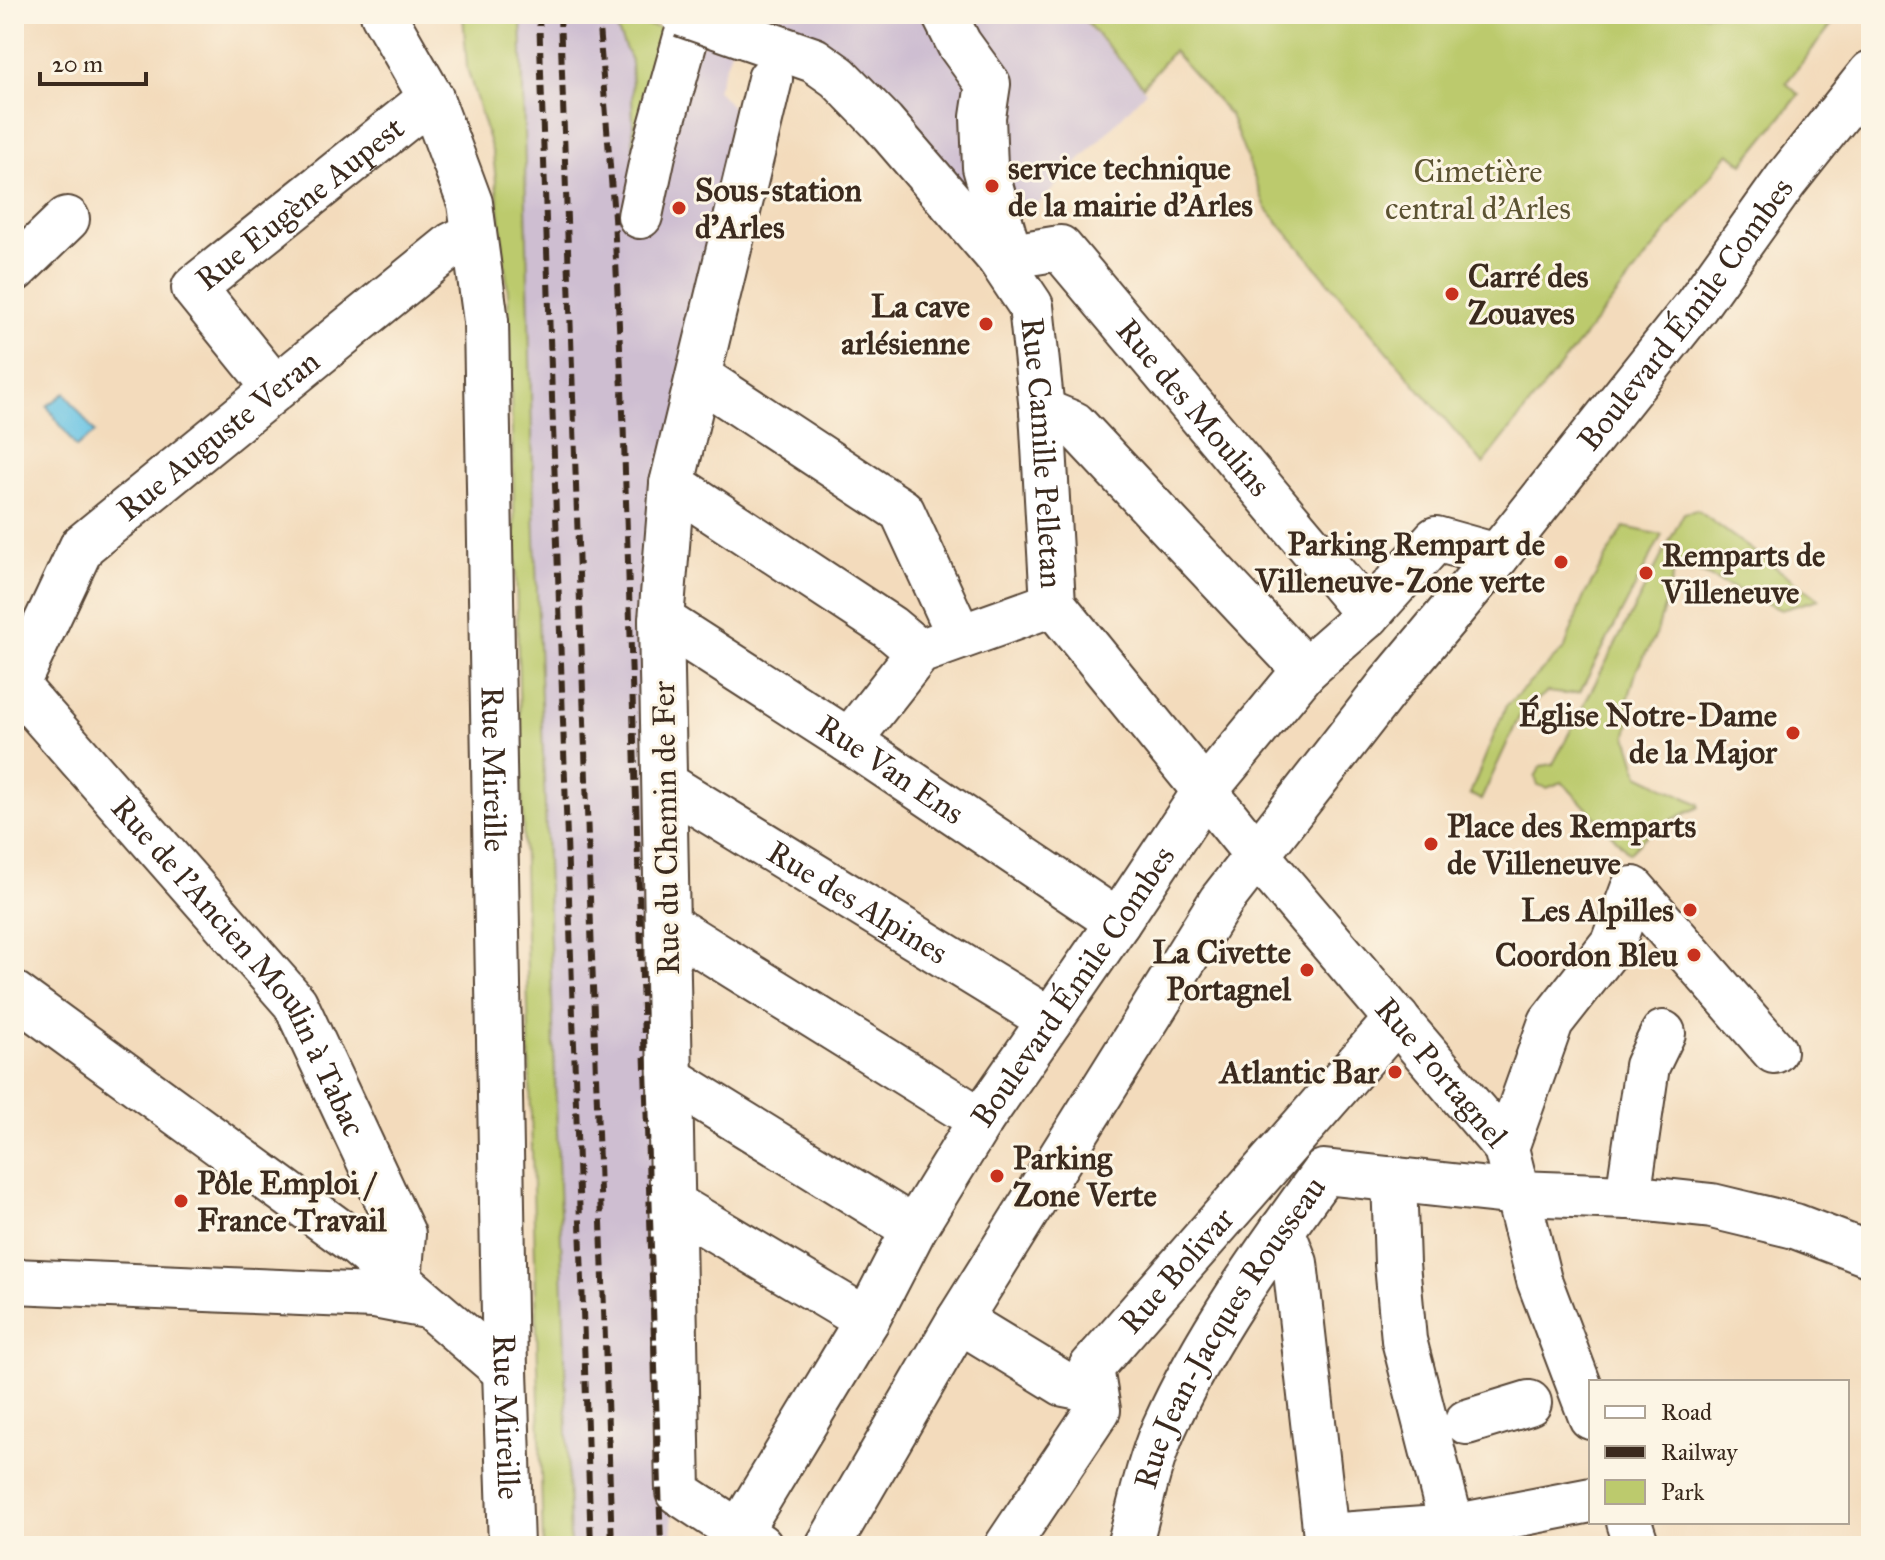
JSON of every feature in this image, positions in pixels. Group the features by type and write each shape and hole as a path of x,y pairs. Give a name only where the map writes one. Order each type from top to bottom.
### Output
{"street":[{"name":"Rue Mireille","path":"383,14 431,98 470,203 486,321 505,1371 511,1546"},
{"path":"944,14 959,44 988,84 983,117 985,167 1004,257"},
{"path":"640,216 684,25"},
{"name":"Rue Camille Pelletan","path":"684,25 745,36 814,60 838,77 1004,257 1031,306 1042,411 1053,604 1256,854"},
{"name":"Boulevard Émile Combes","path":"828,1546 959,1320 1207,923 1256,854 1390,684 1497,556 1696,306 1786,180 1871,73"},
{"name":"Rue du Chemin de Fer","path":"749,1539 678,1492 661,620 672,484 770,79"},
{"name":"Rue Eugène Aupest","path":"275,388 194,288 431,98"},
{"path":"14,270 67,219"},
{"name":"Rue Auguste Veran","path":"15,684 82,546 452,245 474,234"},
{"name":"Rue des Moulins","path":"1004,257 1060,248 1368,615"},
{"path":"699,377 902,511 960,637"},
{"path":"1042,411 1074,424 1305,670"},
{"path":"672,484 889,627 919,652"},
{"name":"Boulevard Émile Combes","path":"749,1539 914,1229 981,1120 1205,791 1305,670 1368,615 1436,539 1497,556"},
{"path":"849,741 919,652 1053,604"},
{"name":"Rue Van Ens","path":"661,620 849,741 1118,922"},
{"name":"Rue de l'Ancien Moulin à Tabac","path":"15,684 295,1003 403,1234 413,1294"},
{"name":"Rue des Alpines","path":"665,784 1050,1020"},
{"name":"Rue Portagnel","path":"1256,854 1506,1148 1572,1400"},
{"path":"1506,1148 1551,1022 1613,943 1633,889 1774,1051"},
{"path":"668,925 981,1120"},
{"path":"14,994 358,1245 505,1371"},
{"name":"Rue Bolivar","path":"1007,1546 1098,1410 1091,1368 1397,1019"},
{"path":"1628,1197 1647,1066 1663,1033"},
{"path":"671,1079 914,1229"},
{"name":"Rue Jean-Jacques Rousseau","path":"1129,1546 1163,1430 1210,1339 1324,1172 1517,1193 1628,1197 1712,1206 1795,1226 1871,1255"},
{"path":"1394,1179 1404,1340 1452,1527"},
{"path":"674,1205 867,1320"},
{"path":"1282,1230 1295,1263 1325,1541 1452,1527 1589,1500"},
{"path":"14,1281 374,1296 413,1294"},
{"path":"959,1320 1064,1384 1094,1390"},
{"path":"1467,1422 1572,1400"},
{"path":"1630,1524 1637,1546"}],"shaded area":[{"path":"521,14 591,14 613,20 631,61 633,132 664,73 744,14 717,90 741,117 684,345 658,1191 673,1546 570,1546 534,510"},
{"path":"1077,14 1146,91 1031,212 991,225 812,37 756,15"}],"green space":[{"path":"463,14 521,14 534,510 570,1546 543,1546 508,293 493,154 467,68"},
{"name":"Cimetière central d’Arles","path":"1079,14 1840,14 1786,83 1799,95 1743,164 1729,153 1483,464 1266,208 1230,115 1173,51 1143,86"},
{"path":"613,20 675,30 635,188 631,61"},
{"path":"1697,510 1819,599 1781,610 1677,562 1656,635 1637,669 1628,700 1630,720 1627,736 1639,775 1699,804 1699,807 1654,828 1629,853 1562,782 1547,788 1538,785 1535,777 1541,766 1553,764 1684,513"},
{"path":"1624,527 1662,535 1580,692 1547,692 1521,713 1481,800 1470,794 1506,706 1565,648 1583,598"}],"water":[{"path":"65,393 95,433 76,447 47,406"}],"railway":[{"path":"539,14 591,1546"},
{"path":"560,14 612,1546"},
{"path":"598,14 614,217 623,412 661,1546"}],"place":[{"name":"service technique de la mairie d'Arles","path":"992,186"},
{"name":"Sous-station d'Arles","path":"679,208"},
{"name":"Carré des Zouaves","path":"1452,294"},
{"name":"La cave arlésienne","path":"986,324"},
{"name":"Parking Rempart de Villeneuve-Zone verte","path":"1561,562"},
{"name":"Remparts de Villeneuve","path":"1646,573"},
{"name":"Église Notre-Dame de la Major","path":"1793,733"},
{"name":"Place des Remparts de Villeneuve","path":"1431,844"},
{"name":"Les Alpilles","path":"1690,910"},
{"name":"Coordon Bleu","path":"1694,955"},
{"name":"La Civette Portagnel","path":"1307,970"},
{"name":"Atlantic Bar","path":"1395,1072"},
{"name":"Parking Zone Verte","path":"997,1176"},
{"name":"Pôle Emploi / France Travail","path":"181,1201"}]}
